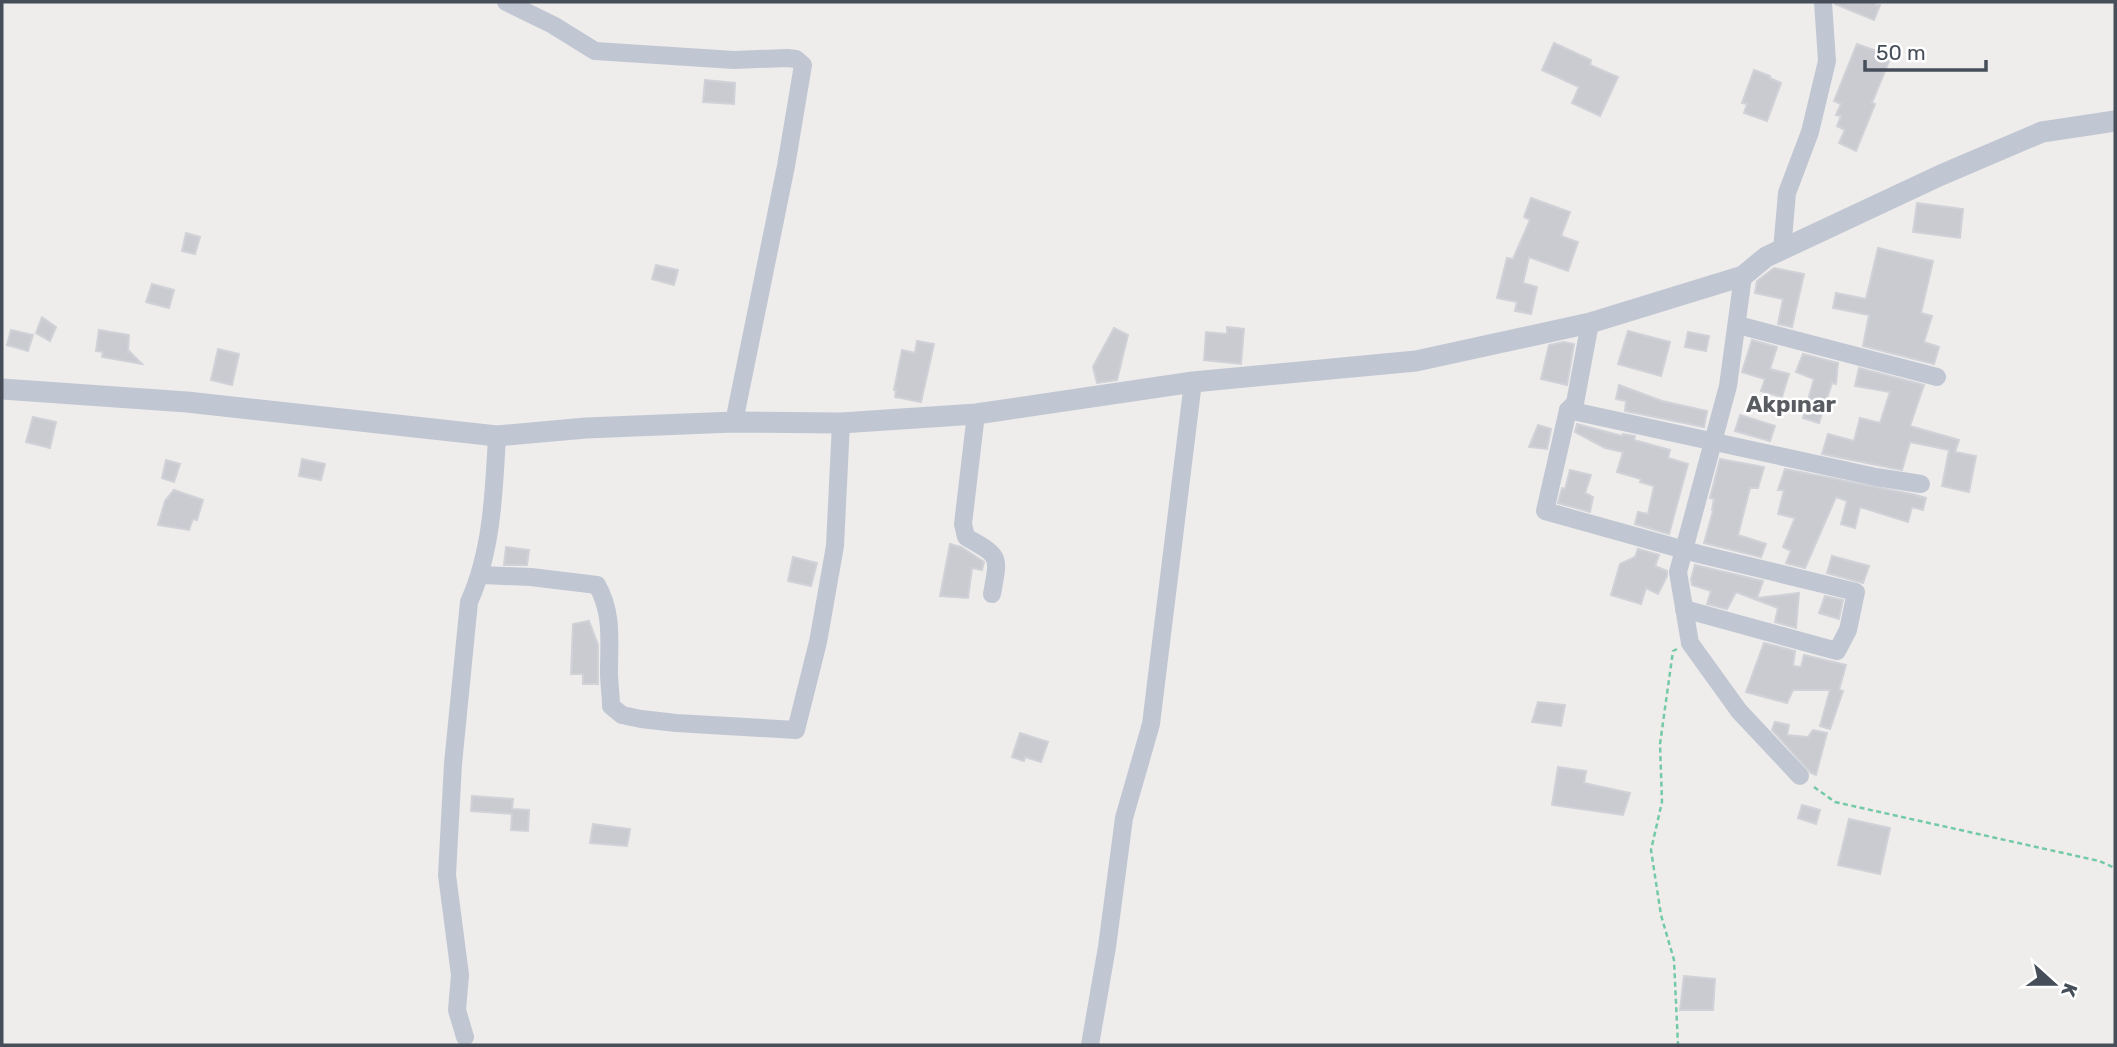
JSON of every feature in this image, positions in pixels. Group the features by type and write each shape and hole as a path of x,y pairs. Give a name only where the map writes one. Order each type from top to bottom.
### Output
{"street":[{"path":"506,2 553,25 595,51 734,60 787,58 796,59 803,65 786,166 734,422"},
{"path":"1782,250 1787,193 1810,132 1827,61 1823,2"},
{"path":"2,389 187,402 497,436 586,428 734,422 841,423 976,414 1193,382 1416,361 1590,323 1743,276 1766,257 1941,175 2042,132 2115,121"},
{"path":"1743,276 1728,386 1678,572 1690,643 1739,711 1800,776"},
{"path":"1590,323 1575,403 1568,410 1545,510 1856,592 1848,630 1837,650 1684,609"},
{"path":"1738,325 1937,377"},
{"path":"1090,1045 1108,947 1124,817 1151,724 1193,382"},
{"path":"1568,410 1876,477 1921,484"},
{"path":"976,414 963,524 966,537 992,552 997,564 992,594"},
{"path":"481,575 531,577 597,585 604,597 610,629 611,706 622,715 677,723 796,730 818,642 835,546 841,423"},
{"path":"466,1037 457,1010 460,975 447,875 448,827 469,602 481,575 494,495 497,436"}],"path":[{"path":"1678,1045 1674,960 1661,915 1651,850 1662,802 1660,744 1673,651 1690,643"},
{"path":"1800,776 1835,802 2099,861 2115,868"}],"building":[{"path":"1834,2 1876,2 1875,5 1880,5 1874,20"},
{"path":"1554,43 1591,60 1590,65 1618,77 1600,116 1572,103 1579,87 1542,70"},
{"path":"1857,44 1891,56 1856,151 1839,143 1845,130 1837,126 1841,116 1836,115 1841,104 1834,101"},
{"path":"1754,70 1781,83 1767,121 1744,113 1747,104 1742,103"},
{"path":"705,80 735,83 734,104 703,102"},
{"path":"1531,198 1570,212 1561,236 1578,242 1568,271 1529,257 1523,283 1537,287 1531,314 1515,311 1517,302 1497,298 1507,258 1513,259 1530,220 1524,217"},
{"path":"1917,203 1963,209 1960,238 1913,232"},
{"path":"186,233 200,237 195,254 182,251"},
{"path":"1878,248 1933,261 1921,313 1932,316 1924,342 1939,347 1934,364 1863,346 1869,315 1833,308 1836,293 1866,299"},
{"path":"656,265 678,270 674,285 652,279"},
{"path":"1774,268 1804,274 1792,327 1778,324 1783,299 1755,293 1757,281"},
{"path":"152,284 174,290 169,308 146,302"},
{"path":"42,317 56,327 50,341 36,333"},
{"path":"1227,327 1244,329 1241,364 1204,360 1206,332 1227,334"},
{"path":"1114,328 1128,335 1117,380 1097,383 1093,367"},
{"path":"11,330 33,335 28,351 7,345"},
{"path":"99,330 129,335 128,350 142,364 102,357 103,352 96,351"},
{"path":"1628,331 1670,342 1661,376 1618,364"},
{"path":"1688,332 1709,336 1706,351 1685,347"},
{"path":"1752,340 1777,347 1770,369 1789,374 1782,397 1761,391 1765,379 1742,372"},
{"path":"917,341 934,344 921,402 895,397 894,390 902,350 915,353"},
{"path":"1564,342 1574,344 1567,385 1541,379 1549,345"},
{"path":"218,349 239,354 232,385 211,380"},
{"path":"1803,354 1838,363 1836,384 1832,383 1819,423 1803,418 1814,379 1796,372"},
{"path":"1859,368 1924,385 1910,426 1959,440 1955,452 1976,456 1969,492 1942,486 1949,450 1910,442 1902,470 1822,454 1828,434 1854,441 1860,418 1880,423 1890,392 1855,386"},
{"path":"1619,385 1662,401 1707,411 1704,427 1625,411 1626,401 1616,399"},
{"path":"1740,415 1775,426 1770,441 1735,431"},
{"path":"33,417 56,422 50,448 26,442"},
{"path":"1577,424 1622,436 1635,436 1634,440 1670,450 1668,458 1688,464 1669,534 1635,524 1638,512 1648,514 1654,486 1617,472 1623,452 1605,448 1575,432"},
{"path":"1538,425 1551,429 1547,449 1529,447"},
{"path":"302,459 325,464 321,480 299,476"},
{"path":"1720,459 1764,467 1758,488 1750,488 1738,535 1766,544 1761,557 1704,543 1713,511 1714,499 1710,498"},
{"path":"166,460 180,464 174,482 162,478"},
{"path":"1785,469 1916,495 1926,498 1923,510 1912,507 1908,522 1860,507 1855,528 1841,524 1847,501 1836,497 1805,568 1786,563 1791,551 1783,547 1795,518 1778,514 1784,490 1778,490"},
{"path":"1570,470 1591,475 1585,493 1593,497 1590,512 1558,503"},
{"path":"174,490 203,500 197,520 193,519 189,530 158,525 165,501"},
{"path":"950,544 961,547 984,562 982,570 972,568 968,598 940,596"},
{"path":"506,547 529,550 527,565 504,565"},
{"path":"1638,549 1659,555 1655,566 1667,571 1658,594 1646,588 1641,604 1611,595 1620,564 1635,557"},
{"path":"1832,556 1869,566 1863,583 1827,573"},
{"path":"793,557 817,563 811,586 788,581"},
{"path":"1695,565 1763,581 1757,598 1799,593 1796,628 1775,622 1778,608 1736,592 1727,609 1707,604 1711,591 1692,585"},
{"path":"1825,596 1843,600 1839,619 1819,613"},
{"path":"589,621 598,645 598,684 583,684 583,674 571,674 573,624"},
{"path":"1764,643 1795,651 1793,666 1801,667 1804,655 1846,665 1839,690 1843,691 1830,729 1820,726 1830,690 1793,690 1787,703 1746,692"},
{"path":"1538,702 1565,705 1561,726 1532,722"},
{"path":"1775,722 1789,725 1787,735 1808,737 1813,730 1827,733 1816,775 1811,773 1772,730"},
{"path":"1020,733 1048,742 1041,762 1025,757 1024,761 1012,757"},
{"path":"1558,767 1586,771 1584,783 1630,793 1623,815 1552,805"},
{"path":"472,796 513,799 512,809 529,810 528,831 511,830 512,814 471,811"},
{"path":"1802,805 1820,810 1816,824 1798,818"},
{"path":"1849,819 1890,828 1880,874 1838,865"},
{"path":"593,824 630,829 627,846 590,843"},
{"path":"1684,976 1715,979 1713,1010 1680,1010"}],"district":[{"name":"Akpınar","path":"1791,404"}]}
